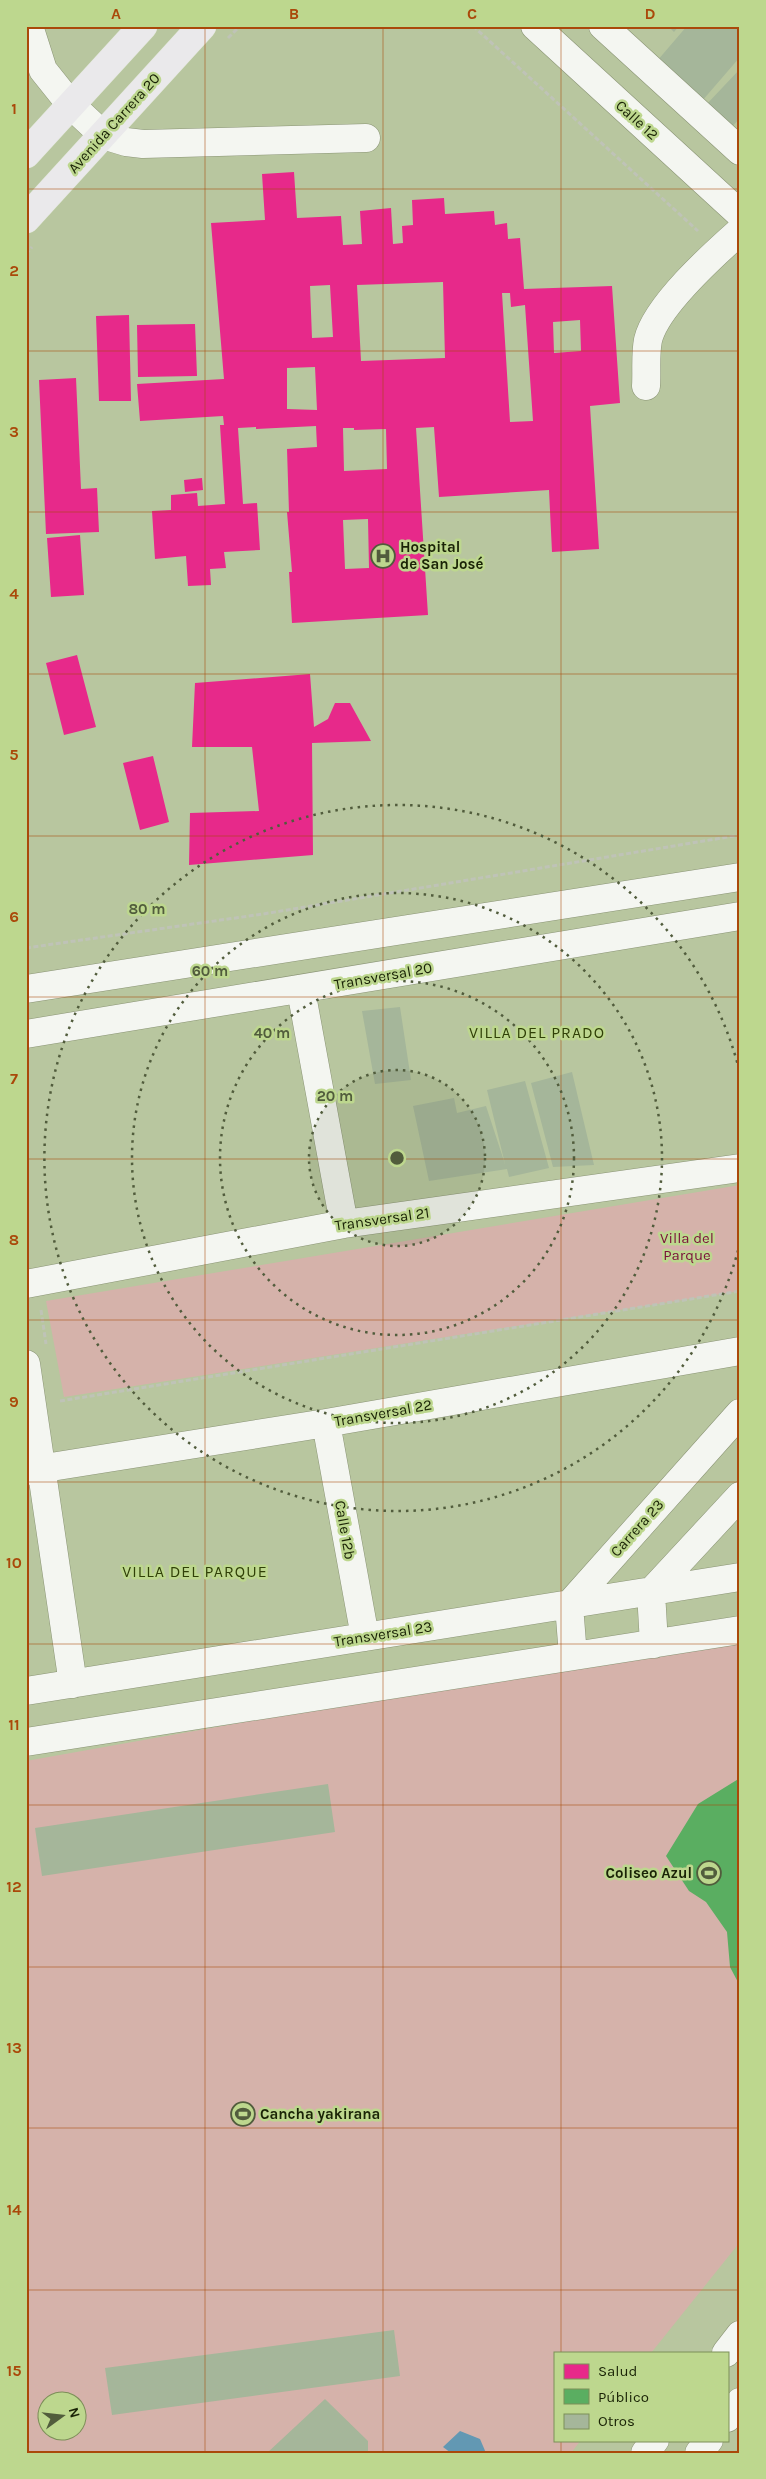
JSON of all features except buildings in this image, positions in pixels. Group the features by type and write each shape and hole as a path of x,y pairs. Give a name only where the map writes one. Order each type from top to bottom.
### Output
{"main road":[{"path":"26,154 143,26"},
{"name":"Avenida Carrera 20","path":"26,219 202,26"}],"street":[{"path":"29,26 35,71 103,135 126,142 143,144 366,138"},
{"name":"Calle 12","path":"535,26 740,214"},
{"path":"602,26 740,151"},
{"path":"646,386 648,339 661,316 696,272 740,231"},
{"path":"26,989 740,876"},
{"name":"Transversal 20","path":"26,1034 740,916"},
{"path":"301,990 344,1224"},
{"name":"Transversal 21","path":"26,1284 344,1224 740,1168"},
{"name":"Transversal 22","path":"33,1470 326,1423 740,1351"},
{"path":"26,1364 33,1470 73,1684"},
{"name":"Carrera 23","path":"569,1605 740,1413"},
{"name":"Calle 12b","path":"326,1423 364,1637"},
{"path":"654,1644 651,1592 740,1496"},
{"name":"Transversal 23","path":"26,1692 740,1577"},
{"path":"569,1605 573,1656"},
{"path":"26,1742 740,1630"},
{"path":"727,2352 740,2335"},
{"path":"728,2417 740,2402"},
{"path":"645,2453 653,2442"},
{"path":"699,2453 707,2442"}],"path":[{"path":"472,26 719,250"},
{"path":"26,948 263,914 740,835"},
{"path":"56,1402 740,1291"},
{"path":"40,1307 46,1345"}],"green space":[{"name":"Villa del Parque","path":"740,1185 740,1291 64,1397 46,1301"},
{"path":"740,1626 740,2242 652,2352 554,2352 554,2442 579,2442 571,2453 26,2453 26,1761 239,1723"}],"water":[{"path":"460,2431 480,2439 486,2453 451,2453 443,2447"}],"place":[{"name":"Hospital de San José","path":"383,556"},
{"name":"Coliseo Azul","path":"709,1873"},
{"name":"Cancha yakirana","path":"243,2114"}],"district":[{"name":"VILLA DEL PRADO","path":"537,1032"},
{"name":"VILLA DEL PARQUE","path":"195,1571"}]}
